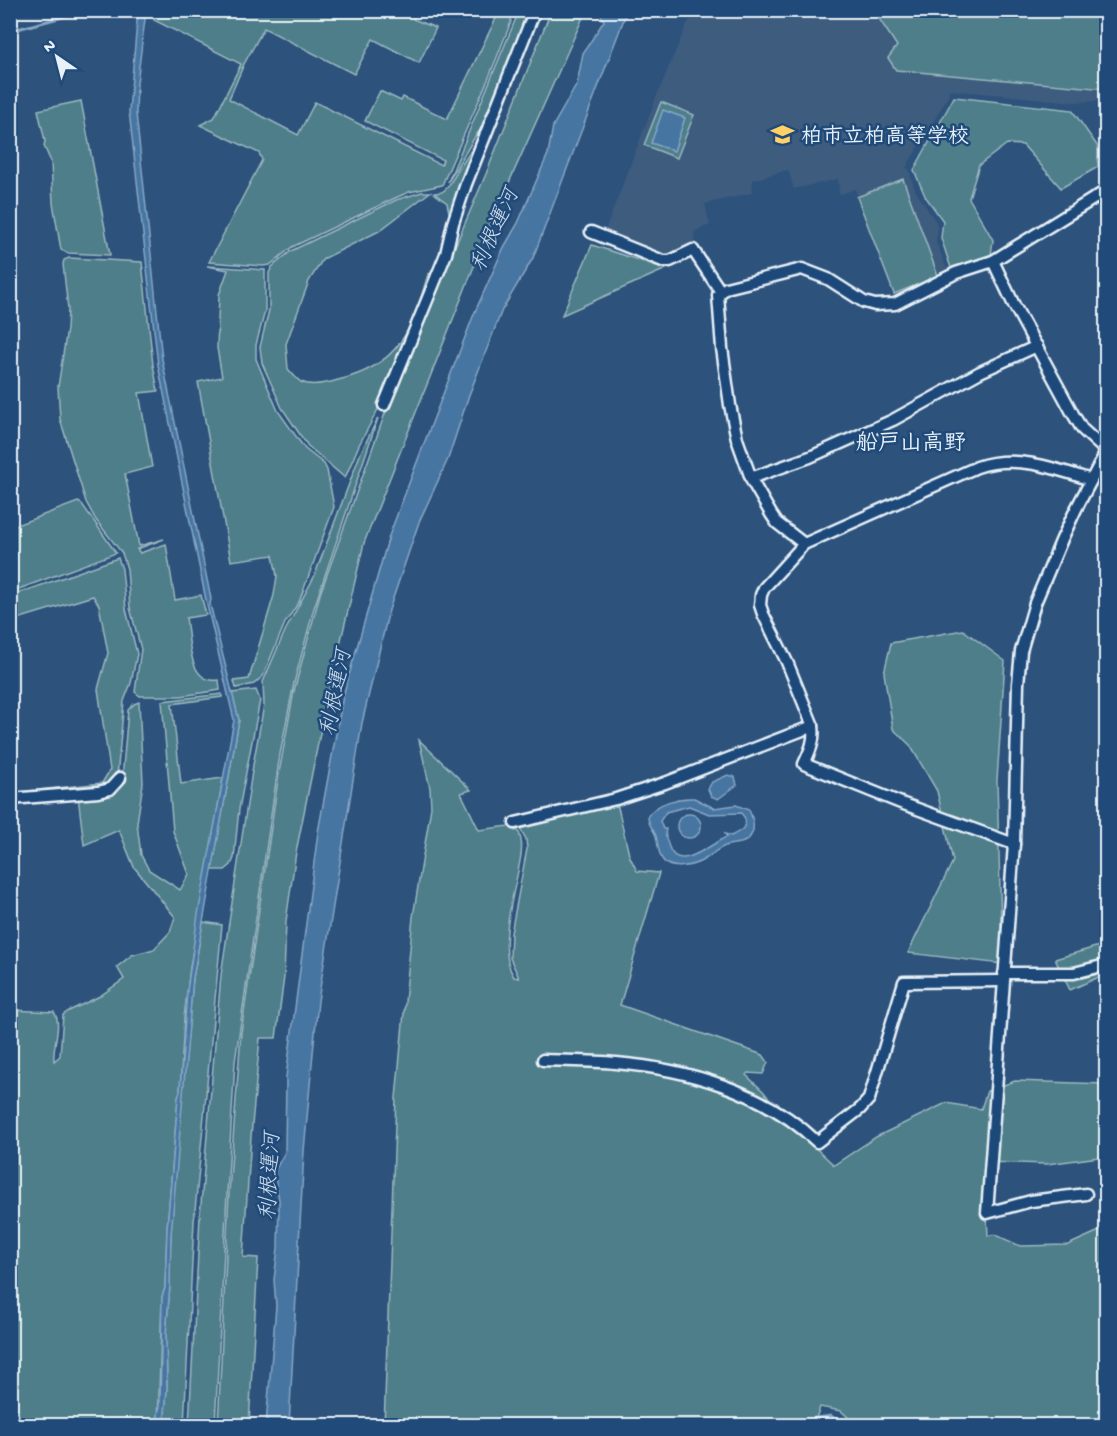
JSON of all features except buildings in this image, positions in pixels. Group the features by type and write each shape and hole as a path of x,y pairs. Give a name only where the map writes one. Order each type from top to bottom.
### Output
{"street":[{"path":"384,405 446,254 466,184 535,10"},
{"path":"804,544 777,523 751,478 737,440 731,412 718,295 726,288 802,268 828,279 864,302 884,306 902,301 956,273 993,261 1107,191"},
{"path":"591,232 663,261 670,261 693,250 721,292"},
{"path":"993,261 1014,305 1082,429 1107,452 1076,509 1035,603 1021,651 1018,684 1014,844 987,1213 1031,1201 1086,1194"},
{"path":"751,478 810,457 893,420 980,372 1037,346"},
{"path":"1014,844 901,803 804,764 813,745 815,735 813,726 760,604 761,595 764,588 804,544 988,463 1006,460 1022,462 1090,480"},
{"path":"515,823 616,799 665,783 813,726"},
{"path":"10,799 99,792 110,789 120,778"},
{"path":"543,1060 615,1063 657,1068 713,1083 752,1097 774,1108 799,1125 817,1142 861,1109 869,1099 904,982 1074,973 1107,965"}],"shaded area":[{"path":"138,11 146,11 137,83 136,113 162,359 211,599 210,604 239,720 193,978 171,1235 164,1426 158,1425 162,1297 165,1288 167,1229 187,991 198,914 234,720 207,605 158,365 129,111"},
{"path":"599,11 627,11 533,258 502,310 469,395 448,459 419,522 389,610 362,723 318,1001 304,1151 289,1425 266,1425 276,1306 274,1280 278,1248 279,1200 274,1172 285,1152 286,1077 318,832 343,696 389,536 474,314 548,154 553,126 577,84 583,53 604,21"},
{"name":"柏市立柏高等学校","path":"696,11 1106,11 1106,101 1074,102 949,90 949,95 906,168 909,169 915,190 936,222 938,230 936,242 948,271 896,299 855,189 839,195 838,179 794,189 788,170 753,180 752,193 705,204 710,225 695,231 693,246 668,258 604,233 659,90 687,24"},
{"path":"663,110 685,118 674,151 651,143"},
{"path":"728,775 735,777 737,785 718,799 711,796 708,789 712,782"},
{"path":"694,798 714,808 736,805 749,810 753,820 752,834 748,840 722,847 695,864 676,867 666,863 660,854 648,815 663,804","holes":["689,806 709,814 741,813 745,824 738,832 731,836 725,834 727,837 696,854 680,858 674,855 669,847 666,829 663,829 660,821 666,812"]},
{"path":"689,814 694,815 700,821 700,831 694,837 689,838 684,837 678,831 677,826 678,821 684,815"}],"green space":[{"path":"152,11 417,11 413,19 436,28 419,63 373,39 354,74 264,28 244,64 229,99 298,135 315,102 441,165 443,160 365,121 380,91 401,101 403,97 447,119 496,18 480,11 511,11 511,22 442,185 409,192 395,198 292,247 270,265 263,266 209,262 262,160 259,153 200,125 214,118 241,64 154,20"},
{"path":"519,11 532,11 487,122 476,135 448,182"},
{"path":"551,11 571,11 584,15 494,216 364,543 327,699 296,852 286,921 284,977 276,1038 260,1038 243,1257 258,1258 249,1425 218,1426 229,1192 241,1033 279,773 294,691 320,594 392,394 486,174"},
{"path":"874,11 1106,11 1106,89 896,70 888,58 897,46"},
{"path":"954,97 1072,110 1098,147 1098,167 1061,188 1023,145 1007,144 979,165 969,198 993,240 991,255 951,268 941,238 943,221 925,196 914,170"},
{"path":"81,101 110,255 68,253 61,250 53,203 51,162 44,146 45,141 38,110"},
{"path":"661,102 694,115 677,158 644,145"},
{"path":"484,130 451,221 447,203 434,193 442,192 447,188"},
{"path":"903,179 938,276 894,294 857,197"},
{"path":"422,192 430,192 379,231 323,259 309,281 286,344 288,369 301,382 319,384 359,374 376,365 400,343 416,312 428,274 435,272 383,400 359,445 345,478 308,446 282,408 262,363 260,347 269,310 269,273 272,267 291,251 396,200"},
{"path":"592,245 666,269 562,315"},
{"path":"69,258 142,262 158,391 139,393 152,467 125,474 139,546 164,539 137,549 140,553 166,544 175,600 201,595 206,615 186,618 192,659 201,676 209,680 219,680 220,690 181,696 140,696 135,692 141,649 130,608 127,569 122,553 96,520 86,502 60,419 58,387 68,309 63,264 64,260"},
{"path":"207,266 265,270 265,311 256,345 256,359 278,411 305,449 324,464 334,507 299,602 285,623 263,676 254,684 236,688 234,681 249,679 274,595 277,576 273,555 231,561 198,382 222,377 217,348 219,295 228,270"},
{"path":"378,418 314,608 294,683 280,754 235,1062 215,1425 189,1425 200,1216 221,975 264,705 263,682 285,631 314,577 361,452"},
{"path":"78,502 82,504 116,553 16,590 11,578 11,527"},
{"path":"118,558 122,569 126,609 137,654 131,683 124,701 117,777 107,786 11,797 11,793 102,783 110,770 98,689 108,653 99,605 93,596 11,621 11,596"},
{"path":"963,630 1005,661 997,780 1002,964 908,953 953,861 937,791 910,745 893,729 884,673 891,643"},
{"path":"256,690 260,700 239,809 234,858 225,870 212,870 239,720 232,693"},
{"path":"222,694 222,697 172,704 181,784 223,778 190,967 184,1018 180,1091 167,1229 165,1288 162,1297 158,1425 11,1426 11,1010 54,1012 58,1023 54,1061 60,1056 63,1015 100,996 124,979 117,967 132,955 154,949 170,932 175,917 134,867 119,830 84,845 78,796 122,780 128,710 139,702 143,783 137,823 141,855 149,870 180,890 189,874 173,831 162,701"},
{"path":"419,740 471,790 461,793 479,830 509,826 515,831 518,830 521,853 506,941 509,967 514,977 519,978 510,958 511,933 527,849 526,839 519,826 617,803 629,855 637,871 659,873 620,1005 763,1055 768,1062 763,1074 748,1073 746,1075 763,1091 792,1126 834,1165 876,1137 946,1103 981,1109 987,1091 1015,1081 1106,1084 1106,1156 1047,1164 984,1162 988,1236 994,1234 1020,1246 1068,1245 1106,1228 1106,1425 857,1425 841,1411 820,1407 813,1426 384,1426 396,1098 413,917 431,807 430,788"},
{"path":"203,922 222,925 194,1221 184,1425 164,1426 173,1198 193,978"},
{"path":"1106,944 1106,985 1099,977 1070,990 1055,959"}],"waterway":[{"path":"10,31 89,10"},
{"path":"757,1426 831,1416 843,1426"}],"place":[{"name":"柏市立柏高等学校","path":"783,135"}],"district":[{"name":"船戸山高野","path":"911,441"}],"water label":[{"name":"利根運河","path":"493,229"},
{"name":"利根運河","path":"334,692"},
{"name":"利根運河","path":"268,1176"}]}
